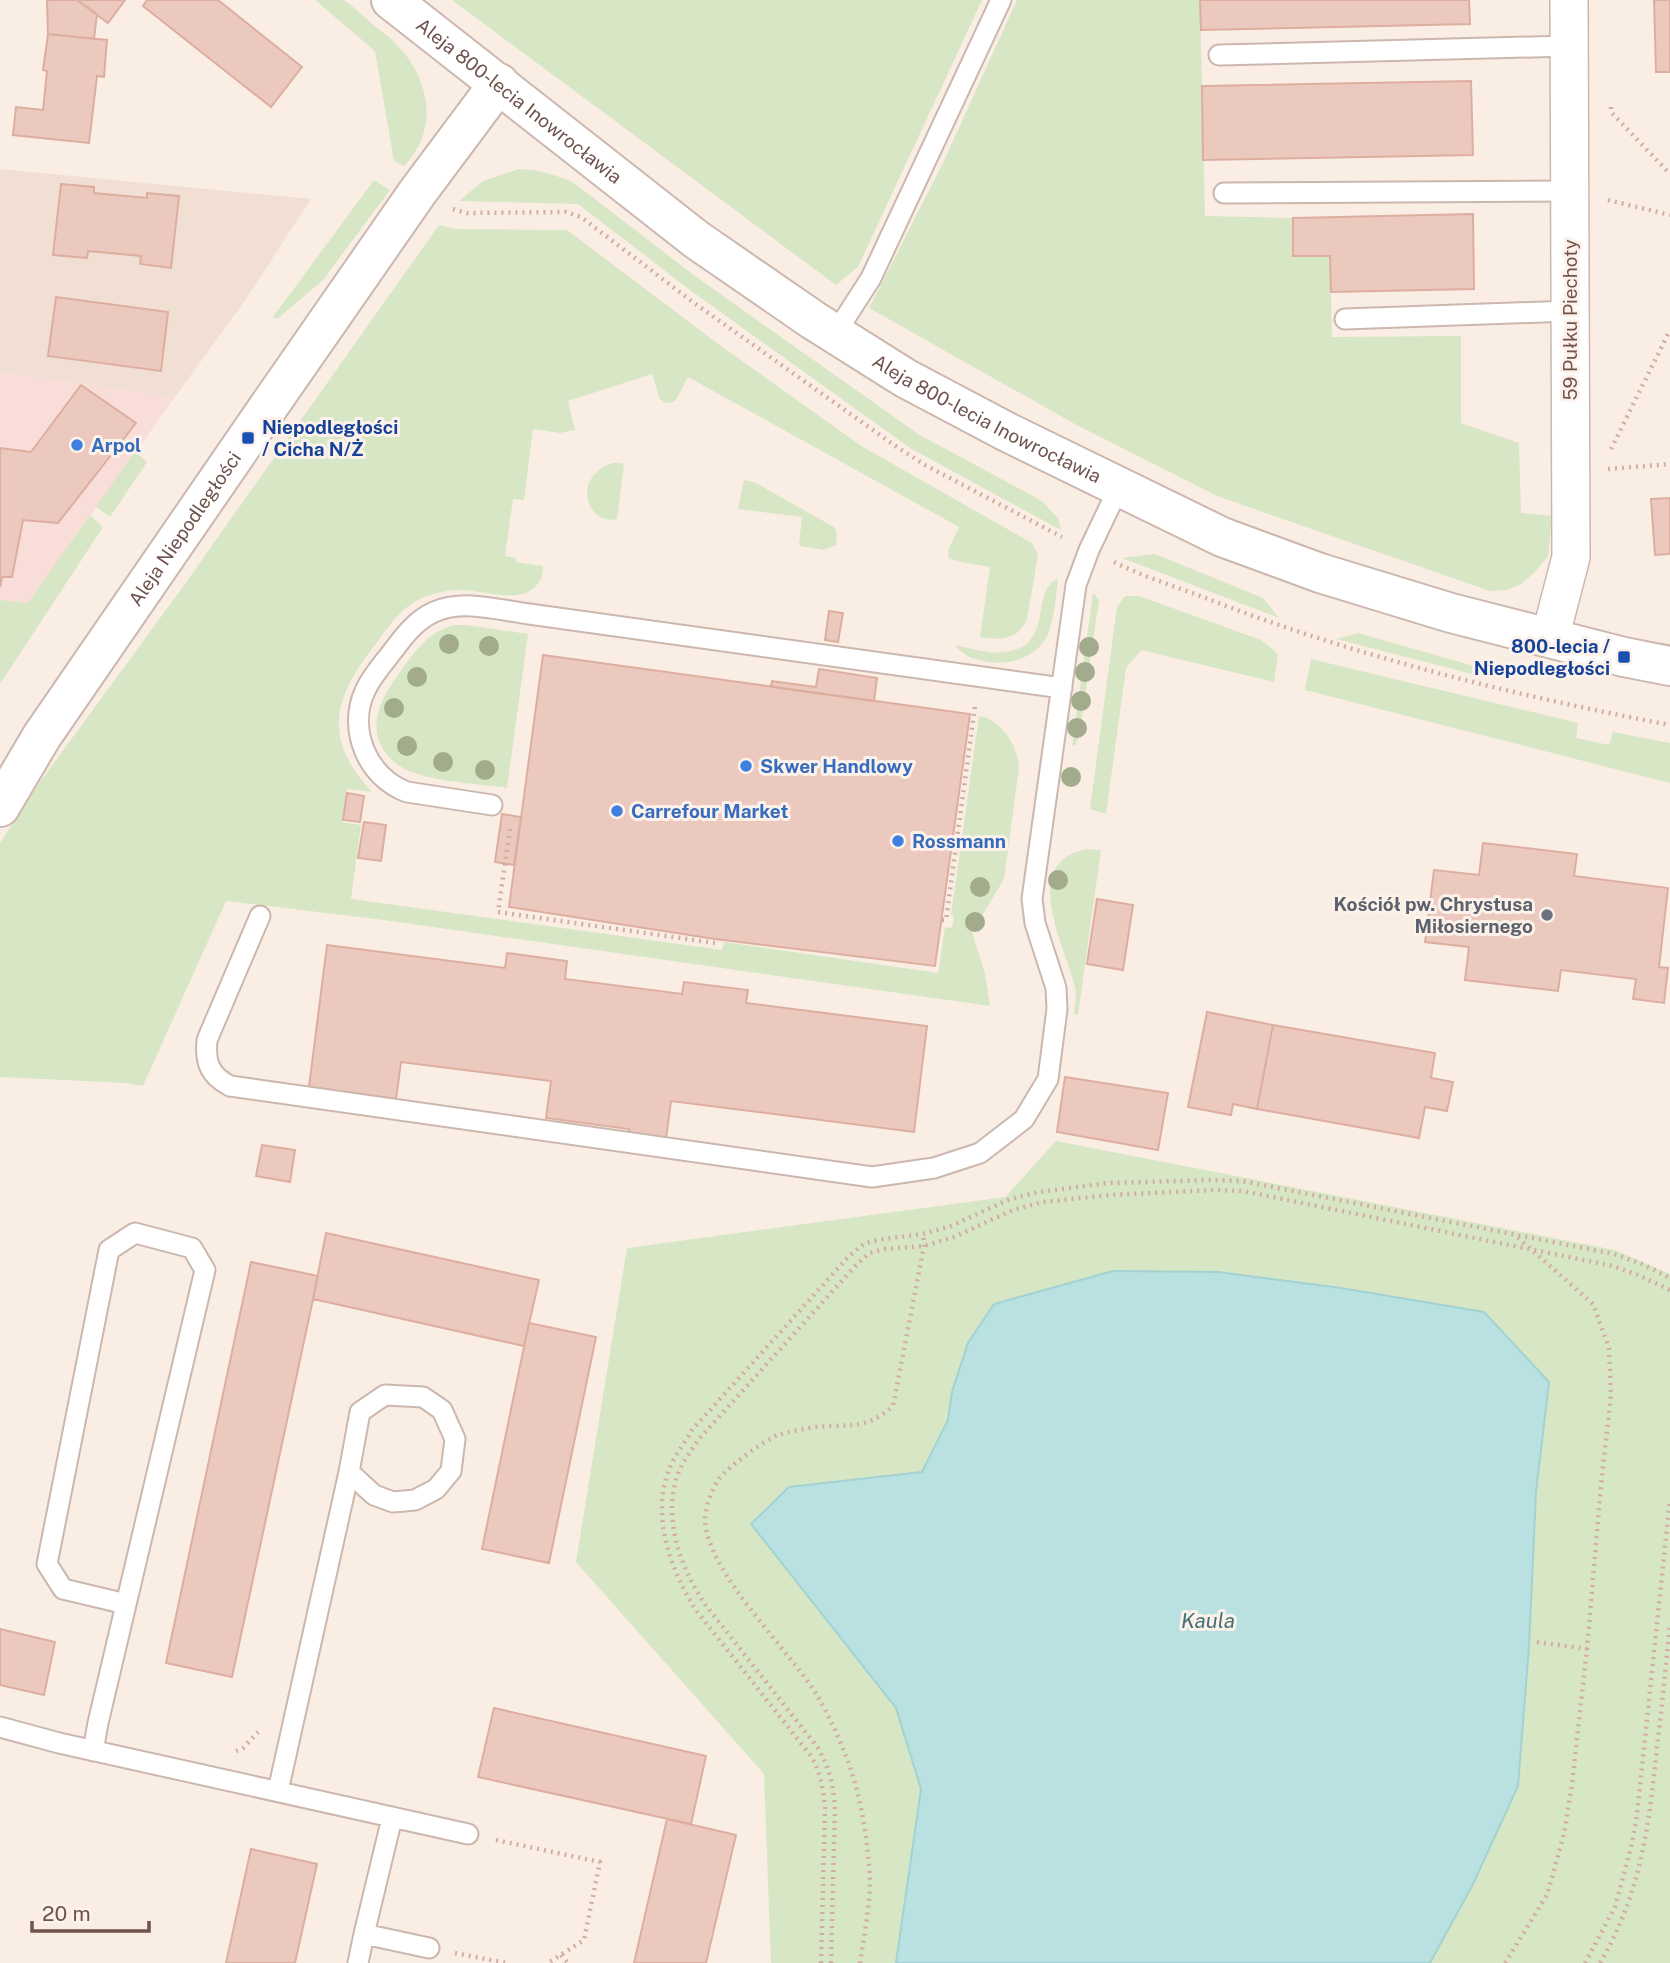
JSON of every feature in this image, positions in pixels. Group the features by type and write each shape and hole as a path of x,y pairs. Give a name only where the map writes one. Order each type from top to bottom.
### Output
{"street":[{"name":"Aleja 800-lecia Inowrocławia","path":"391,0 697,240 905,378 1007,432 1222,537 1320,573 1451,613 1670,666"},
{"name":"59 Pułku Piechoty","path":"1550,638 1571,557 1569,0"},
{"name":"Aleja Niepodległości","path":"0,807 42,736 284,384 417,193 499,83"}],"lane":[{"path":"835,334 871,278 1001,0"},
{"path":"1219,55 1569,46"},
{"path":"1224,193 1570,191"},
{"path":"1345,319 1570,311"},
{"path":"260,916 207,1040 209,1067 218,1079 230,1086 872,1177 934,1168 980,1153 1024,1119 1048,1079 1057,1009 1056,988 1034,923 1032,899 1076,585 1084,561 1119,487"},
{"path":"492,805 407,793 396,788 378,774 369,761 360,737 359,710 372,678 408,631 423,618 453,606 529,614 1062,688"},
{"path":"93,1751 205,1269 192,1248 135,1233 109,1250 47,1564 63,1589 126,1604"},
{"path":"278,1791 360,1412 385,1395 423,1397 442,1410 455,1439 451,1471 436,1489 415,1500 393,1502 374,1495 349,1472"},
{"path":"0,1727 93,1751 468,1834"},
{"path":"358,1963 392,1818"},
{"path":"365,1934 429,1948"}],"path":[{"path":"1611,98 1611,112 1670,174"},
{"path":"1570,191 1670,215"},
{"path":"1606,458 1670,330"},
{"path":"1601,469 1670,464"},
{"path":"942,920 946,920 975,705"},
{"path":"511,820 498,912 715,943 715,939"},
{"path":"821,1963 825,1808 818,1768 695,1609 683,1589 664,1533 663,1486 672,1463 692,1430 849,1256 865,1243 923,1234 951,1226 1010,1199 1039,1192 1108,1184 1242,1181 1614,1254 1670,1278"},
{"path":"831,1963 835,1806 827,1763 692,1585 679,1551 672,1510 674,1488 681,1466 699,1439 870,1253 924,1246 954,1237 1013,1210 1043,1202 1110,1195 1242,1191 1613,1266 1670,1290"},
{"path":"860,1963 870,1880 862,1810 846,1756 817,1696 730,1581 715,1554 705,1518 710,1497 719,1479 752,1451 777,1435 835,1425 856,1426 880,1417 893,1406 924,1246 923,1234"},
{"path":"1505,1963 1547,1895 1563,1835 1572,1784 1587,1648 1611,1395 1609,1348 1593,1304 1515,1235"},
{"path":"1585,1963 1615,1907 1637,1815 1670,1499"},
{"path":"1600,1963 1627,1908 1644,1849 1670,1624"},
{"path":"1537,1642 1587,1648"},
{"path":"231,1753 243,1748 257,1734 262,1723 292,1729"},
{"path":"468,1834 600,1862 584,1940 548,1963"},
{"path":"429,1948 506,1963"},
{"path":"561,1955 568,1963"}],"shaded area":[{"path":"0,169 311,199 246,299 175,397 0,372"},
{"path":"0,372 175,397 28,603 0,600"}],"green space":[{"path":"315,0 342,0 349,4 393,41 415,70 426,102 426,119 416,151 404,166 394,161 375,51"},
{"path":"452,0 982,0 858,267 836,285"},
{"path":"1017,0 1200,0 1205,216 1293,218 1293,256 1330,256 1332,337 1461,336 1461,423 1519,443 1521,513 1552,516 1548,556 1535,572 1521,584 1507,590 1490,591 1217,496 1073,423 869,308 943,163"},
{"path":"519,169 547,173 574,183 695,276 918,434 1042,501 1058,518 1061,530 910,448 690,290 578,204 459,201 483,181"},
{"path":"374,180 390,190 323,280 277,319 273,317"},
{"path":"439,225 455,229 567,230 721,346 863,447 1032,543 1038,555 1027,619 1019,632 995,639 980,637 990,567 949,558 948,550 959,527 688,377 676,400 671,403 660,399 652,374 568,401 575,430 560,433 533,429 524,500 513,499 505,556 516,558 516,562 543,566 537,585 521,594 501,595 454,590 414,602 402,611 361,665 342,701 340,736 345,754 372,792 347,789 342,822 361,825 351,899 722,950 724,942 938,973 945,927 952,928 954,916 951,915 979,716 994,722 1007,735 1012,742 1019,767 1004,879 972,932 985,974 990,1006 384,920 226,901 143,1086 0,1077 0,843 40,782 182,588"},
{"path":"135,451 147,462 110,517 96,507"},
{"path":"613,463 624,465 617,519 606,519 591,508 588,488 600,469"},
{"path":"744,480 756,483 834,527 837,533 836,545 824,550 800,546 802,517 738,509"},
{"path":"90,515 103,527 0,684 0,600 28,603"},
{"path":"1155,554 1263,598 1279,618 1122,558"},
{"path":"1058,579 1050,628 1034,652 1017,660 998,663 966,655 955,645 992,652 1020,648 1030,640 1036,630 1045,594 1049,585"},
{"path":"1093,593 1099,600 1079,738 1072,746"},
{"path":"1125,596 1139,596 1261,640 1278,654 1274,682 1141,650 1126,668 1106,814 1090,809 1117,607"},
{"path":"454,625 528,634 507,788 431,777 403,768 383,750 378,738 378,714 395,679 424,642 437,632"},
{"path":"1358,633 1481,668 1476,675 1336,639"},
{"path":"1311,659 1578,723 1576,738 1609,745 1613,732 1670,743 1670,783 1305,690"},
{"path":"1087,849 1101,850 1078,1015 1074,1014 1075,987 1056,929 1050,888 1055,870 1066,857"},
{"path":"1056,1141 1615,1250 1670,1274 1670,1963 771,1963 764,1774 576,1562 627,1248 1005,1197"}],"water":[{"name":"Kaula","path":"1113,1271 1218,1272 1341,1288 1484,1312 1549,1382 1536,1492 1529,1646 1518,1786 1473,1884 1430,1963 896,1963 921,1789 896,1708 751,1524 789,1487 922,1472 948,1420 952,1392 968,1343 994,1304"}],"building":[{"path":"47,0 77,0 97,14 94,39 48,34"},
{"path":"77,0 125,0 108,23"},
{"path":"147,0 218,0 302,67 271,107 143,6"},
{"path":"1200,0 1469,0 1470,24 1201,30"},
{"path":"1654,0 1670,0 1670,72 1656,72"},
{"path":"48,34 107,40 104,77 97,76 89,143 13,135 16,107 43,110 47,71 43,70"},
{"path":"1471,81 1473,155 1203,160 1202,86"},
{"path":"61,184 94,187 94,193 147,198 147,193 179,196 171,268 140,264 141,256 88,251 87,258 53,255"},
{"path":"1473,214 1474,289 1331,292 1330,256 1293,256 1293,218"},
{"path":"56,297 168,312 161,371 48,356"},
{"path":"81,385 136,423 58,523 23,520 12,577 2,577 0,587 0,448 31,452"},
{"path":"1670,498 1670,554 1655,555 1651,499"},
{"path":"829,611 843,613 838,642 825,640"},
{"name":"Skwer Handlowy","path":"543,655 970,714 935,966 715,939 509,907"},
{"path":"819,669 877,678 874,701 771,687 772,681 816,687"},
{"path":"347,793 364,796 360,822 343,820"},
{"path":"502,814 521,817 514,865 495,862"},
{"path":"364,822 386,825 381,861 358,858"},
{"name":"Kościół pw. Chrystusa Miłosiernego","path":"1483,843 1577,854 1574,876 1668,888 1659,967 1668,968 1664,1003 1633,999 1636,979 1561,970 1558,991 1465,980 1469,947 1425,942 1434,870 1479,875"},
{"path":"1097,899 1133,905 1123,970 1087,964"},
{"path":"327,945 505,968 507,953 567,961 565,979 682,994 684,982 748,990 746,1003 927,1026 914,1132 671,1101 665,1146 628,1141 629,1129 546,1118 551,1081 401,1062 396,1099 309,1087"},
{"path":"1207,1012 1273,1025 1257,1109 1233,1104 1231,1115 1188,1107"},
{"path":"1273,1025 1435,1053 1431,1078 1453,1082 1447,1111 1425,1107 1419,1138 1257,1109"},
{"path":"1065,1077 1168,1093 1158,1150 1057,1132"},
{"path":"262,1145 295,1150 290,1182 256,1176"},
{"path":"326,1233 539,1280 524,1346 313,1299"},
{"path":"251,1262 318,1276 232,1677 166,1663"},
{"path":"529,1323 596,1337 549,1563 482,1549"},
{"path":"0,1629 55,1642 44,1695 0,1685"},
{"path":"494,1708 706,1756 691,1824 478,1777"},
{"path":"667,1819 736,1835 706,1963 634,1963"},
{"path":"251,1849 317,1864 295,1963 226,1963"}],"place":[{"name":"Niepodległości / Cicha N/Ż","path":"248,438"},
{"name":"Arpol","path":"77,445"},
{"name":"800-lecia / Niepodległości","path":"1624,657"},
{"name":"Skwer Handlowy","path":"746,766"},
{"name":"Carrefour Market","path":"617,811"},
{"name":"Rossmann","path":"898,841"},
{"name":"Kościół pw. Chrystusa Miłosiernego","path":"1547,915"}]}
